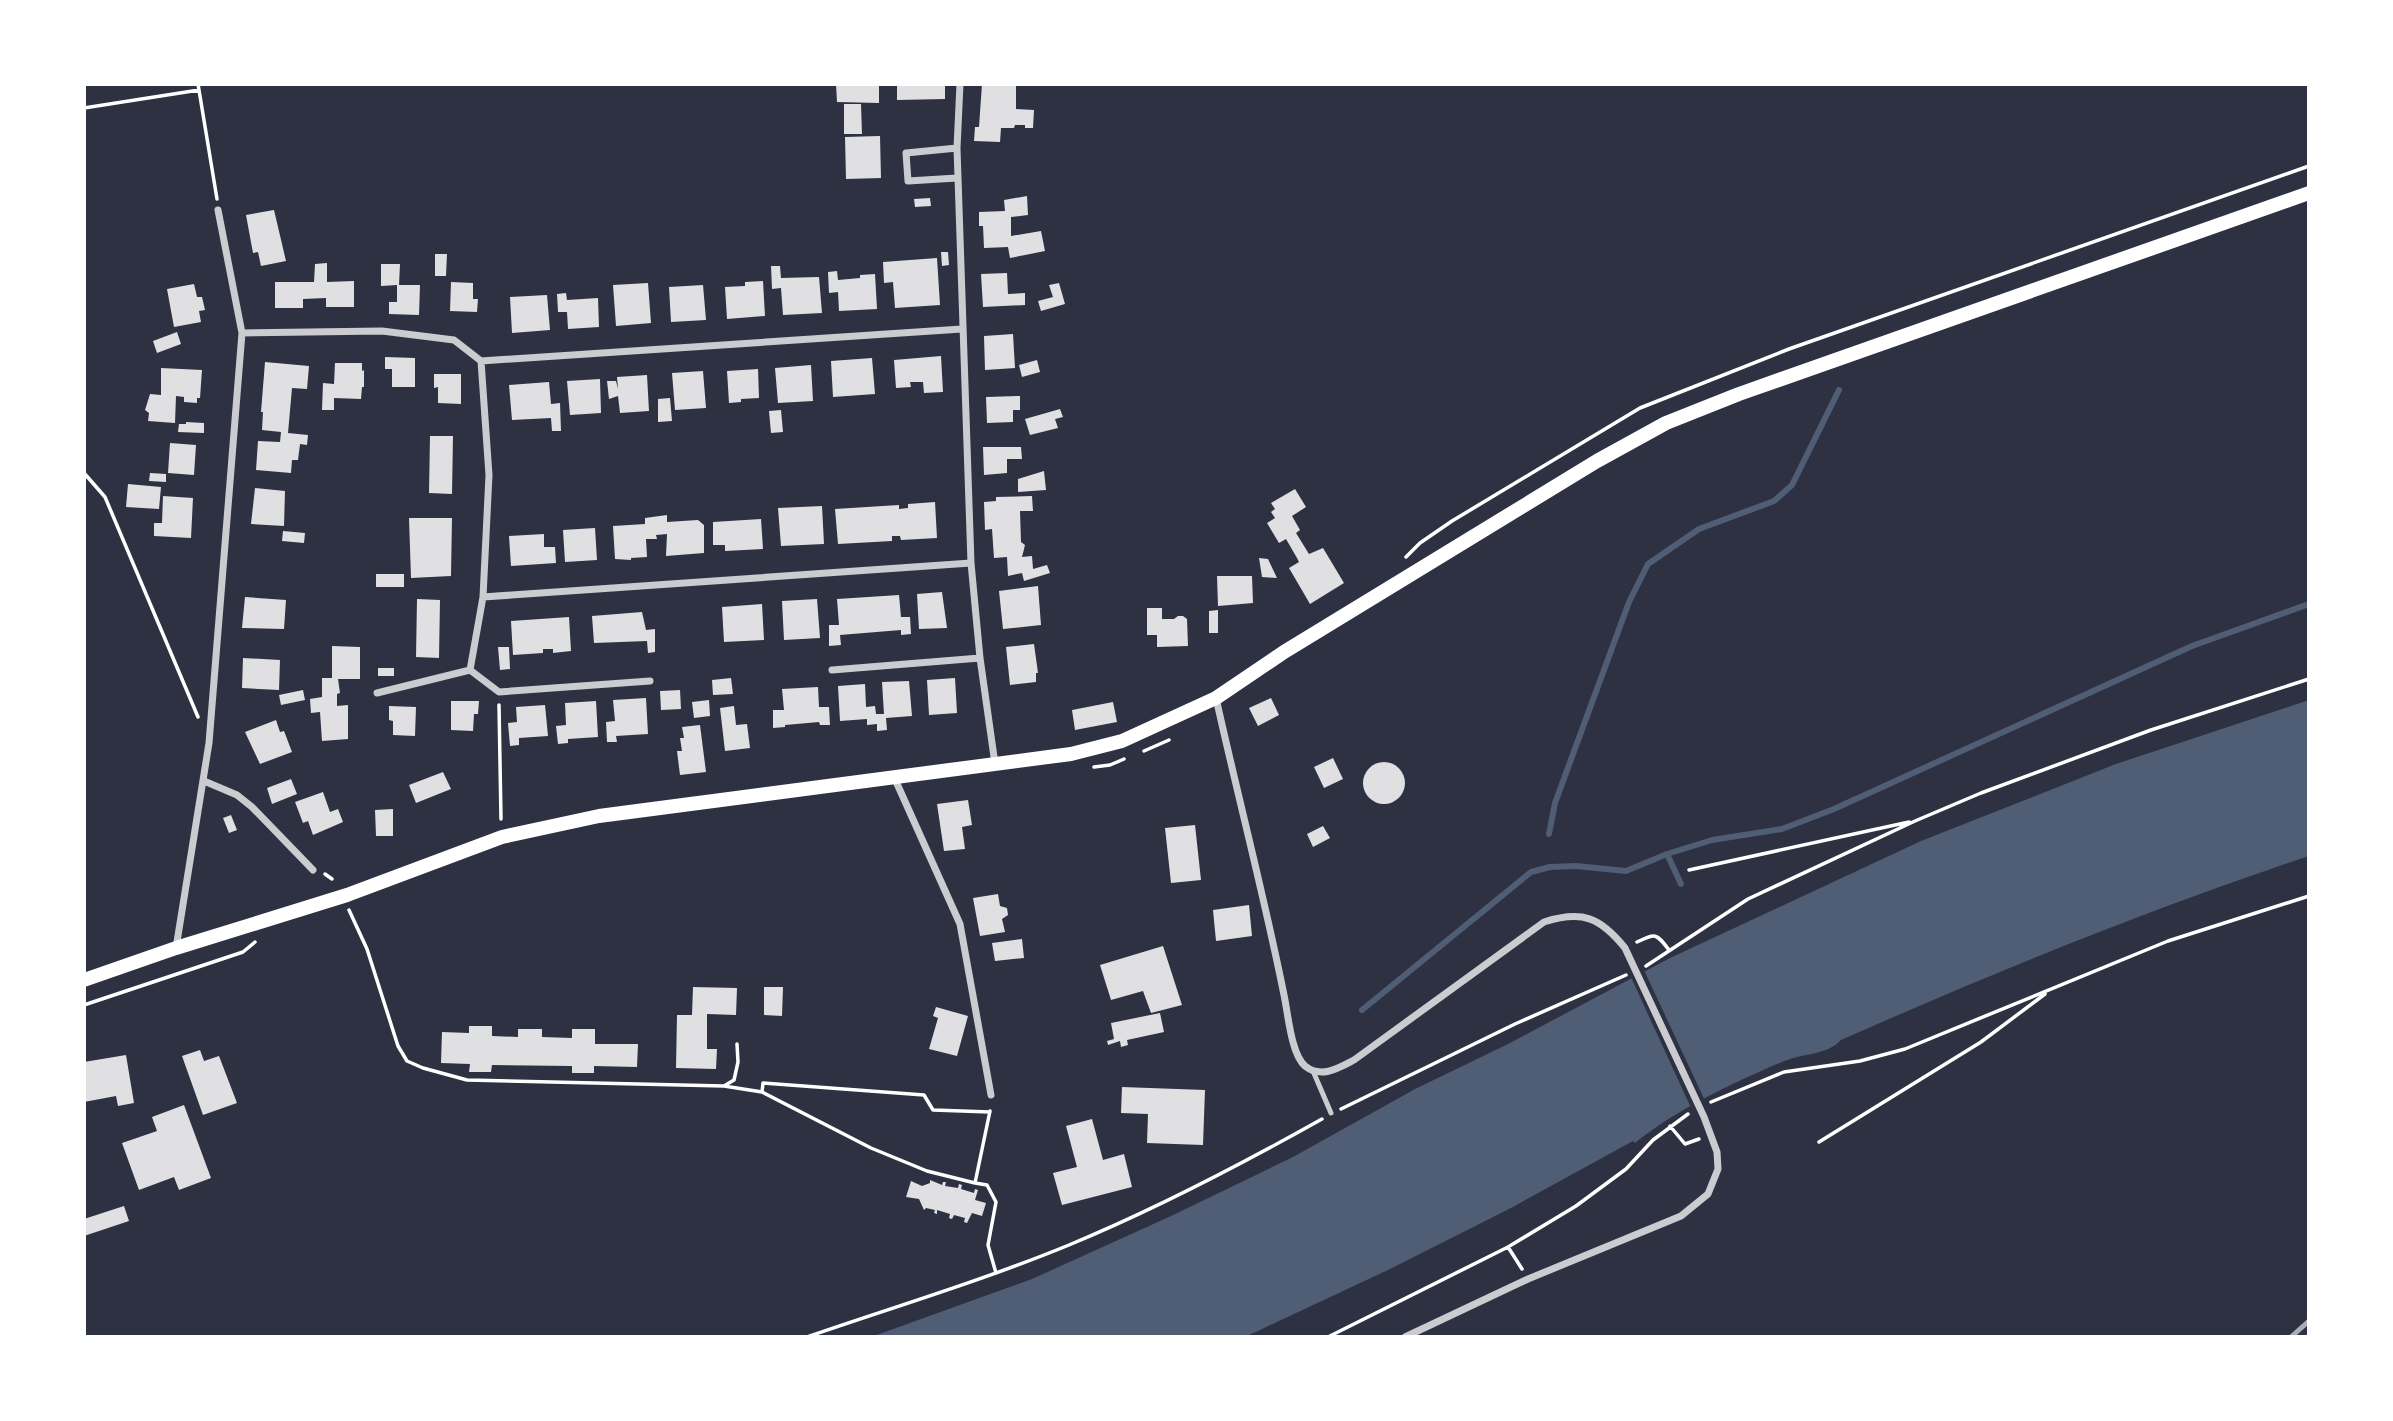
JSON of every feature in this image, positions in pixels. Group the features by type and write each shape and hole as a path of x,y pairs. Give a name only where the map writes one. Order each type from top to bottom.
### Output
{"main road":[{"path":"84,980 176,948 347,895 502,837 599,817 1071,754 1109,745 1154,728 1216,698 1284,652 1402,579 1597,461 1666,424 1740,394 2309,193"}],"street":[{"path":"960,84 957,178 971,563 980,658 995,764"},
{"path":"957,148 906,153 908,181 957,178"},
{"path":"176,948 209,743 242,333 218,210"},
{"path":"242,333 382,331 454,340 481,360 962,329"},
{"path":"471,670 483,597 489,475 481,360"},
{"path":"483,597 971,563"},
{"path":"832,670 980,658"},
{"path":"471,670 499,692 650,681"},
{"path":"377,693 471,670"},
{"path":"1216,698 1274,944 1295,1048 1301,1062 1313,1071 1332,1071 1354,1060 1544,922 1573,915 1597,922 1616,936 1625,948 1704,1117 1717,1152 1718,1169 1714,1182 1701,1200 1681,1216 1528,1279 1405,1337"},
{"path":"894,777 960,924 991,1095"},
{"path":"204,781 237,794 313,870"}],"lane":[{"path":"1313,1071 1331,1113"}],"path":[{"path":"84,108 198,87 218,210"},
{"path":"84,473 105,497 209,743"},
{"path":"807,1337 996,1273 1069,1245 1149,1209 1246,1162 1331,1113 1515,1024 1648,965 1748,899 1915,821 1981,793 2137,735 2309,679"},
{"path":"499,692 502,837"},
{"path":"1144,752 1176,736"},
{"path":"1084,768 1110,765 1132,756"},
{"path":"1689,870 1915,821"},
{"path":"1708,1104 1784,1072 1860,1061 1905,1049 2168,941 2309,896"},
{"path":"346,905 367,949 398,1046 407,1061 467,1080 724,1086 762,1092 871,1147 927,1171 986,1185 996,1202 988,1245 996,1273"},
{"path":"1647,937 1651,935 1660,938 1669,950"},
{"path":"84,1005 243,952 263,936"},
{"path":"1819,1142 1981,1042 2052,989"},
{"path":"724,1086 734,1080 738,1062 737,1044"},
{"path":"762,1092 763,1083 925,1095 933,1110 990,1112"},
{"path":"975,1183 991,1095"},
{"path":"1328,1337 1508,1247 1601,1188 1626,1169 1670,1126 1690,1113"},
{"path":"1670,1126 1680,1141 1687,1144"},
{"path":"1508,1247 1528,1279"}],"water":[{"path":"2309,700 2309,856 2073,942 1841,1040 1821,1052 1789,1059 1763,1070 1706,1098 1635,1143 1633,1141 1511,1208 1388,1270 1245,1337 871,1337 1032,1279 1171,1216 1293,1157 1415,1089 1506,1045 1670,958 1921,841 2116,764"}],"pier":[{"path":"1643,968 1706,1103 1692,1110 1630,975"}],"building":[{"path":"836,84 879,84 879,103 837,102"},
{"path":"897,84 945,84 945,99 897,100"},
{"path":"982,84 1016,84 1016,109 1034,110 1033,128 1015,125 1014,128 1001,128 1000,142 974,141 975,127 979,127"},
{"path":"844,104 861,104 862,134 844,134"},
{"path":"880,136 881,178 846,179 845,137"},
{"path":"1027,196 1028,215 1011,217 1011,236 1041,231 1045,251 1010,258 1008,247 984,248 979,212 1005,211 1004,200"},
{"path":"930,198 931,206 915,207 914,199"},
{"path":"274,210 286,261 261,266 258,252 253,253 246,215"},
{"path":"941,252 948,252 949,265 942,266"},
{"path":"435,254 447,254 446,276 435,276"},
{"path":"937,258 940,305 895,308 893,282 884,283 883,262"},
{"path":"327,263 327,282 354,281 354,307 326,307 326,298 303,299 303,308 275,308 275,282 314,282 315,264"},
{"path":"381,264 400,264 399,285 420,285 419,315 389,314 389,302 397,302 397,285 381,286"},
{"path":"771,266 780,266 781,278 819,277 822,313 783,315 781,288 772,289"},
{"path":"837,271 838,280 875,274 877,309 839,311 838,292 829,293 828,272"},
{"path":"1007,273 1008,294 1025,293 1025,305 983,307 981,274"},
{"path":"763,281 765,316 727,319 725,287 745,286 745,282"},
{"path":"451,282 473,283 473,299 478,299 477,312 450,311"},
{"path":"648,283 651,323 616,326 613,285"},
{"path":"1059,283 1065,304 1041,311 1038,301 1053,297 1049,285"},
{"path":"194,284 197,297 202,297 205,310 199,311 201,322 174,327 167,289"},
{"path":"703,285 706,320 671,322 669,287"},
{"path":"566,293 567,300 598,298 599,327 568,329 567,312 558,312 557,294"},
{"path":"547,295 550,330 512,333 510,297"},
{"path":"177,332 181,344 157,353 153,341"},
{"path":"1013,334 1015,368 985,370 984,336"},
{"path":"941,356 943,392 924,393 923,382 910,382 911,387 896,388 894,360"},
{"path":"385,357 415,358 415,387 392,387 392,369 385,369"},
{"path":"872,358 875,394 833,397 831,361"},
{"path":"1037,360 1040,372 1022,377 1019,365"},
{"path":"265,362 309,366 307,389 292,388 288,433 308,435 307,445 300,444 298,460 292,460 291,473 256,470 258,441 280,442 281,432 262,430"},
{"path":"335,363 362,363 364,387 361,399 334,398 334,410 322,410 323,383 334,384"},
{"path":"811,365 813,401 778,403 775,368"},
{"path":"161,368 202,370 200,398 197,398 197,403 184,402 184,397 176,396 175,423 148,421 149,413 145,410 150,394 161,395"},
{"path":"758,369 759,398 729,403 727,371"},
{"path":"703,371 706,408 675,410 672,373"},
{"path":"434,374 461,374 461,404 438,403 438,387 434,388"},
{"path":"647,375 649,411 620,413 618,396 609,399 607,381 616,381 618,389 617,377"},
{"path":"600,379 601,413 570,415 567,381"},
{"path":"549,382 551,404 560,403 561,431 552,431 551,418 512,420 509,385"},
{"path":"1020,396 1020,410 1013,410 1013,422 987,423 986,397"},
{"path":"670,398 672,421 658,422 658,399"},
{"path":"1060,409 1063,417 1055,419 1058,428 1030,435 1025,419"},
{"path":"781,410 783,432 771,433 769,411"},
{"path":"204,423 204,433 178,432 179,424"},
{"path":"430,436 453,436 452,494 429,493"},
{"path":"170,443 196,445 194,475 168,473"},
{"path":"983,447 1021,447 1022,459 1007,459 1007,473 984,475"},
{"path":"1044,471 1046,490 1018,492 1018,479"},
{"path":"150,473 166,474 166,482 149,481"},
{"path":"128,484 161,487 159,509 126,507"},
{"path":"255,488 285,491 284,526 251,524"},
{"path":"1295,489 1306,507 1292,516 1300,530 1296,533 1309,554 1323,548 1344,583 1310,604 1289,568 1299,562 1297,558 1286,539 1279,543 1267,523 1275,518 1271,512 1275,509 1271,503"},
{"path":"163,496 193,498 191,538 154,536 154,523 162,523"},
{"path":"1032,496 1033,511 1020,511 1021,542 1025,545 1022,557 1032,556 1033,569 1047,565 1050,573 1024,581 1022,573 1008,576 1007,557 994,558 992,529 985,530 984,502 996,501 996,497"},
{"path":"935,502 937,538 901,540 900,536 892,536 892,541 838,544 835,509 899,505 899,509 908,508 908,504"},
{"path":"822,506 824,544 781,546 778,508"},
{"path":"667,515 667,522 698,520 704,525 704,553 666,556 667,534 656,535 657,539 646,539 647,557 615,559 613,526 645,524 645,518"},
{"path":"409,518 452,518 451,576 411,578"},
{"path":"761,519 763,549 725,551 725,545 713,545 713,522"},
{"path":"595,528 597,560 565,562 563,530"},
{"path":"283,531 305,533 304,543 282,541"},
{"path":"544,534 544,547 555,547 556,563 511,566 509,536"},
{"path":"1259,558 1268,559 1277,578 1262,577"},
{"path":"376,574 404,574 404,587 376,587"},
{"path":"1217,576 1252,576 1253,603 1218,606"},
{"path":"1038,586 1041,625 1003,629 999,591"},
{"path":"942,592 947,628 919,629 917,594"},
{"path":"899,595 901,617 910,617 911,634 901,635 901,630 840,635 841,645 829,646 829,625 839,625 837,599"},
{"path":"245,597 286,600 284,629 242,628"},
{"path":"417,599 440,600 439,658 416,657"},
{"path":"817,599 820,638 784,640 782,601"},
{"path":"762,604 764,640 724,642 722,607"},
{"path":"1147,608 1162,608 1162,619 1183,616 1187,619 1188,646 1157,647 1157,635 1147,635"},
{"path":"1218,610 1218,633 1209,633 1209,611"},
{"path":"642,612 646,630 655,629 655,652 648,653 647,641 594,643 592,616"},
{"path":"569,617 571,651 553,653 553,649 543,649 543,653 513,655 511,621"},
{"path":"1034,644 1038,673 1036,682 1010,685 1006,647"},
{"path":"332,646 360,647 360,679 338,679 340,693 337,694 337,706 348,705 348,739 322,741 320,712 311,713 310,699 322,697 322,678 332,678"},
{"path":"498,647 509,647 510,669 500,670"},
{"path":"243,658 280,660 279,690 242,688"},
{"path":"378,668 394,668 394,676 378,676"},
{"path":"731,678 733,694 713,695 712,680"},
{"path":"955,678 957,713 929,715 927,680"},
{"path":"909,681 912,716 886,718 887,730 877,731 877,724 867,725 867,719 840,721 838,686 865,684 866,707 875,706 876,714 884,714 882,682"},
{"path":"818,687 819,707 829,707 830,725 820,725 819,722 773,728 773,710 784,710 782,689"},
{"path":"303,690 305,700 281,705 279,695"},
{"path":"680,690 681,709 661,710 660,691"},
{"path":"646,698 648,734 616,736 617,742 607,742 606,722 615,721 613,700"},
{"path":"1271,698 1279,715 1258,726 1249,708"},
{"path":"709,700 710,716 694,718 692,702"},
{"path":"451,701 479,701 478,714 474,714 473,731 451,730"},
{"path":"596,701 598,737 568,739 568,743 558,744 556,726 566,725 565,703"},
{"path":"1113,702 1117,722 1075,730 1072,710"},
{"path":"545,705 548,736 519,738 519,745 510,746 508,723 517,722 516,707"},
{"path":"389,706 416,707 415,736 393,735"},
{"path":"734,706 736,725 747,724 750,748 725,751 720,708"},
{"path":"276,720 280,732 284,731 292,752 260,764 245,732"},
{"path":"700,725 706,772 680,775 677,751 682,751 682,727"},
{"path":"1333,758 1343,779 1324,788 1314,767"},
{"path":"1384,762 1399,768 1405,783 1399,798 1384,804 1369,798 1363,783 1369,768"},
{"path":"443,772 451,789 416,803 409,785"},
{"path":"291,779 297,794 272,804 267,788"},
{"path":"323,792 330,812 338,809 343,822 313,835 308,821 303,823 295,802"},
{"path":"968,800 972,825 962,827 965,849 944,851 937,804"},
{"path":"393,809 393,836 376,836 375,810"},
{"path":"231,815 237,830 229,833 223,818"},
{"path":"1195,825 1201,880 1171,883 1165,828"},
{"path":"1323,826 1330,838 1313,847 1307,834"},
{"path":"998,894 1000,906 1007,908 1008,915 1002,919 1005,932 980,936 973,898"},
{"path":"1249,905 1252,936 1216,941 1213,910"},
{"path":"1022,939 1024,958 995,961 992,943"},
{"path":"1163,946 1182,1005 1151,1013 1143,991 1111,1000 1100,965"},
{"path":"693,987 737,988 736,1015 707,1014 707,1049 717,1049 716,1069 676,1068 677,1015 692,1015"},
{"path":"764,987 783,987 782,1016 764,1015"},
{"path":"936,1007 968,1016 957,1056 929,1049 938,1018 933,1016"},
{"path":"1160,1013 1164,1032 1127,1040 1128,1045 1121,1047 1120,1041 1108,1045 1107,1041 1114,1039 1111,1023"},
{"path":"469,1026 492,1026 492,1036 518,1037 518,1029 542,1029 542,1037 572,1038 572,1029 595,1029 595,1044 638,1044 637,1067 594,1066 594,1073 572,1073 572,1066 492,1065 491,1072 469,1072 470,1064 441,1063 442,1032 469,1033"},
{"path":"200,1050 204,1061 219,1056 237,1103 203,1115 182,1056"},
{"path":"126,1055 134,1103 118,1106 116,1096 84,1102 84,1062"},
{"path":"1122,1087 1205,1090 1203,1145 1147,1143 1148,1114 1121,1113"},
{"path":"184,1105 211,1178 179,1190 174,1177 139,1190 122,1143 157,1131 152,1117"},
{"path":"1092,1119 1103,1160 1124,1154 1132,1187 1062,1205 1053,1173 1077,1167 1066,1126"},
{"path":"930,1180 942,1185 946,1182 945,1186 958,1188 959,1184 962,1185 961,1189 974,1193 975,1189 978,1190 975,1200 986,1203 982,1216 972,1213 967,1223 964,1222 965,1218 954,1215 952,1219 949,1218 950,1214 937,1210 937,1214 934,1213 935,1210 926,1208 924,1210 919,1199 906,1197 911,1181 922,1186 930,1183"},
{"path":"124,1206 129,1221 84,1236 84,1219"}],"waterway":[{"path":"1549,834 1555,803 1629,602 1648,564 1699,529 1774,501 1792,485 1839,390"},
{"path":"1667,854 1712,840 1782,829 1834,809 2192,646 2309,604"},
{"path":"1362,1010 1531,872 1550,867 1576,866 1626,871 1667,854 1681,884"}],"railway":[{"path":"2291,1337 2309,1321"}]}
